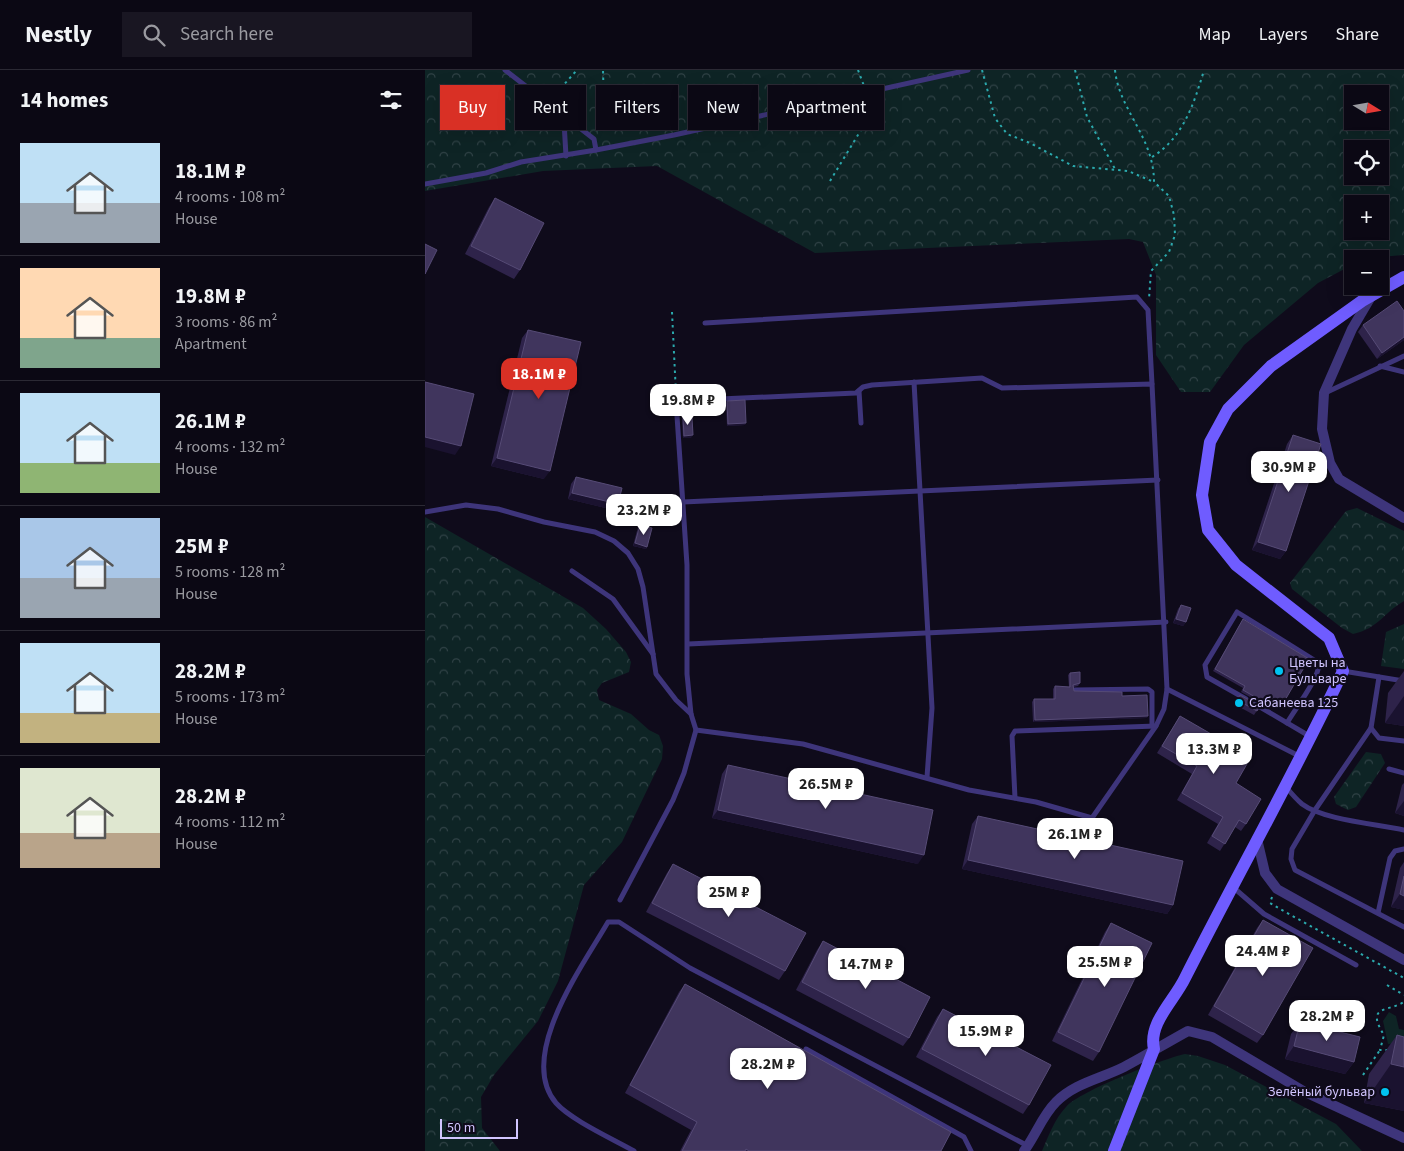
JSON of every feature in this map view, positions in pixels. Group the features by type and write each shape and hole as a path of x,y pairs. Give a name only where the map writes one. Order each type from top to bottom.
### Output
{"main road":[{"path":"1389,286 1404,277"},
{"path":"1114,1151 1154,1049 1152,1041 1158,1022 1181,987 1257,838 1312,738 1343,671 1329,638 1236,565 1208,530 1202,495 1210,442 1228,409 1271,366 1373,295"}],"street":[{"path":"1373,295 1352,329 1324,393 1322,429 1330,463 1339,479 1404,518"},
{"path":"1257,838 1265,873 1277,889 1404,960"},
{"path":"1025,1149 1044,1117 1055,1103 1068,1092 1086,1081 1126,1066 1188,1032 1212,1037 1305,1092 1404,1138"}],"lane":[{"path":"505,70 525,85"},
{"path":"884,89 968,70"},
{"path":"425,184 486,173 521,162 566,156 768,114"},
{"path":"564,130 566,156"},
{"path":"583,130 594,139 596,150"},
{"path":"696,730 803,744 969,790 1015,798 1092,818 1164,710 1167,688 1166,622 1148,310 1137,297 705,323"},
{"path":"1324,393 1404,356"},
{"path":"1380,366 1404,372"},
{"path":"620,900 673,800 684,772 696,730 691,714 687,674 687,565 676,401 856,394 863,387 872,385 982,378 1002,388 1152,384"},
{"path":"914,382 932,708 927,777"},
{"path":"859,391 861,423"},
{"path":"683,502 920,493 1158,480"},
{"path":"425,512 466,506 498,509 545,522 595,532 614,541 628,552 637,569 649,613 656,674 675,700 691,714"},
{"path":"571,571 613,599 654,655"},
{"path":"1287,723 1319,668 1319,663 1239,613 1234,613 1205,665 1204,671 1207,677 1312,738"},
{"path":"688,644 1166,622"},
{"path":"1343,671 1404,681"},
{"path":"1379,677 1371,728 1315,810 1292,849 1291,859 1295,870 1404,927"},
{"path":"1167,688 1302,757"},
{"path":"1075,690 1149,689 1152,692 1154,726"},
{"path":"1015,798 1012,736 1015,731 1154,726"},
{"path":"1371,728 1379,738 1404,741"},
{"path":"1389,769 1404,773"},
{"path":"1286,787 1303,804 1315,810 1354,822 1374,823 1404,830"},
{"path":"1378,914 1390,858 1395,851 1404,849"},
{"path":"1232,886 1264,914 1356,964"},
{"path":"634,1151 562,1109 549,1093 545,1078 544,1056 554,1018 607,922 619,922 690,968 1025,1149"},
{"path":"806,1049 964,1137 971,1151"}],"path":[{"path":"564,85 577,70"},
{"path":"594,139 604,108 603,70"},
{"path":"858,70 864,85"},
{"path":"982,70 995,118 1007,134 1031,143 1073,166 1128,171 1154,182 1169,196 1174,215 1175,235 1169,252 1151,271 1148,310"},
{"path":"1075,70 1087,117 1115,169"},
{"path":"1115,70 1120,88 1152,157 1154,182"},
{"path":"1152,157 1163,150 1175,138 1189,114 1204,70"},
{"path":"830,181 862,130"},
{"path":"672,312 676,401"},
{"path":"1273,894 1270,903 1404,978"},
{"path":"1387,985 1404,995"},
{"path":"1363,1075 1379,1050 1383,1035 1377,1024 1380,1010 1404,1002"},
{"path":"1379,1050 1397,1050"}],"green space":[{"path":"425,70 1404,70 1404,255 1389,256 1389,250 1344,250 1344,269 1318,283 1244,345 1210,392 1181,392 1156,355 1156,275 1143,242 1129,239 815,253 657,166 543,171 425,191"},
{"path":"1357,508 1404,531 1404,601 1369,628 1353,634 1342,628 1292,589 1290,583 1346,511"},
{"path":"425,517 583,608 606,629 626,652 631,662 629,672 602,683 597,690 599,700 631,714 649,730 659,735 663,746 662,759 622,842 584,885 558,981 538,1021 494,1075 481,1097 482,1128 500,1151 425,1151"},
{"path":"1404,624 1404,669 1381,666 1386,632"},
{"path":"1366,752 1381,754 1385,763 1356,807 1348,810 1336,804 1334,797"},
{"path":"1389,1012 1396,1016 1399,1029 1404,1030 1404,1043 1388,1044 1383,1021"},
{"path":"1185,1054 1198,1056 1225,1065 1336,1124 1362,1151 1042,1151 1058,1117 1074,1100 1122,1076"}],"building":[{"path":"495,198 544,223 520,270 471,246"},
{"path":"425,244 437,250 425,274"},
{"path":"1397,301 1404,311 1404,337 1382,353 1363,325"},
{"path":"528,330 581,342 550,471 497,458"},
{"path":"425,382 474,394 461,446 425,437"},
{"path":"745,400 746,423 728,424 727,401"},
{"path":"683,417 692,417 693,435 684,436"},
{"path":"1293,435 1321,444 1286,551 1258,542"},
{"path":"576,477 622,488 618,504 572,493"},
{"path":"640,525 652,528 647,547 635,543"},
{"path":"1181,605 1191,608 1186,622 1176,619"},
{"path":"1243,619 1309,659 1281,707 1264,698 1262,701 1243,690 1245,686 1215,669"},
{"path":"1080,672 1080,683 1073,685 1074,691 1122,692 1122,696 1147,695 1148,716 1035,720 1034,699 1055,699 1055,686 1070,687 1070,673"},
{"path":"1240,695 1260,706 1257,711 1237,700"},
{"path":"1180,716 1251,757 1236,783 1261,799 1246,824 1239,820 1225,844 1212,836 1223,817 1182,793 1197,766 1162,746"},
{"path":"728,765 933,810 924,855 718,810"},
{"path":"978,816 1183,861 1173,905 968,860"},
{"path":"673,864 806,933 785,971 652,903"},
{"path":"1404,876 1404,896 1400,894"},
{"path":"1263,920 1313,948 1263,1035 1214,1006"},
{"path":"1111,923 1152,943 1099,1052 1058,1032"},
{"path":"823,941 930,997 909,1038 802,982"},
{"path":"685,984 951,1132 941,1151 749,1151 746,1149 745,1151 682,1151 697,1122 630,1085"},
{"path":"943,1009 1051,1065 1029,1105 922,1049"},
{"path":"1300,1022 1360,1037 1354,1062 1294,1046"},
{"path":"1397,1035 1404,1037 1404,1067 1391,1064"}],"place":[{"name":"Цветы на Бульваре","path":"1279,671"},
{"name":"Сабанеева 125","path":"1239,703"},
{"name":"Зелёный бульвар","path":"1385,1092"}]}
